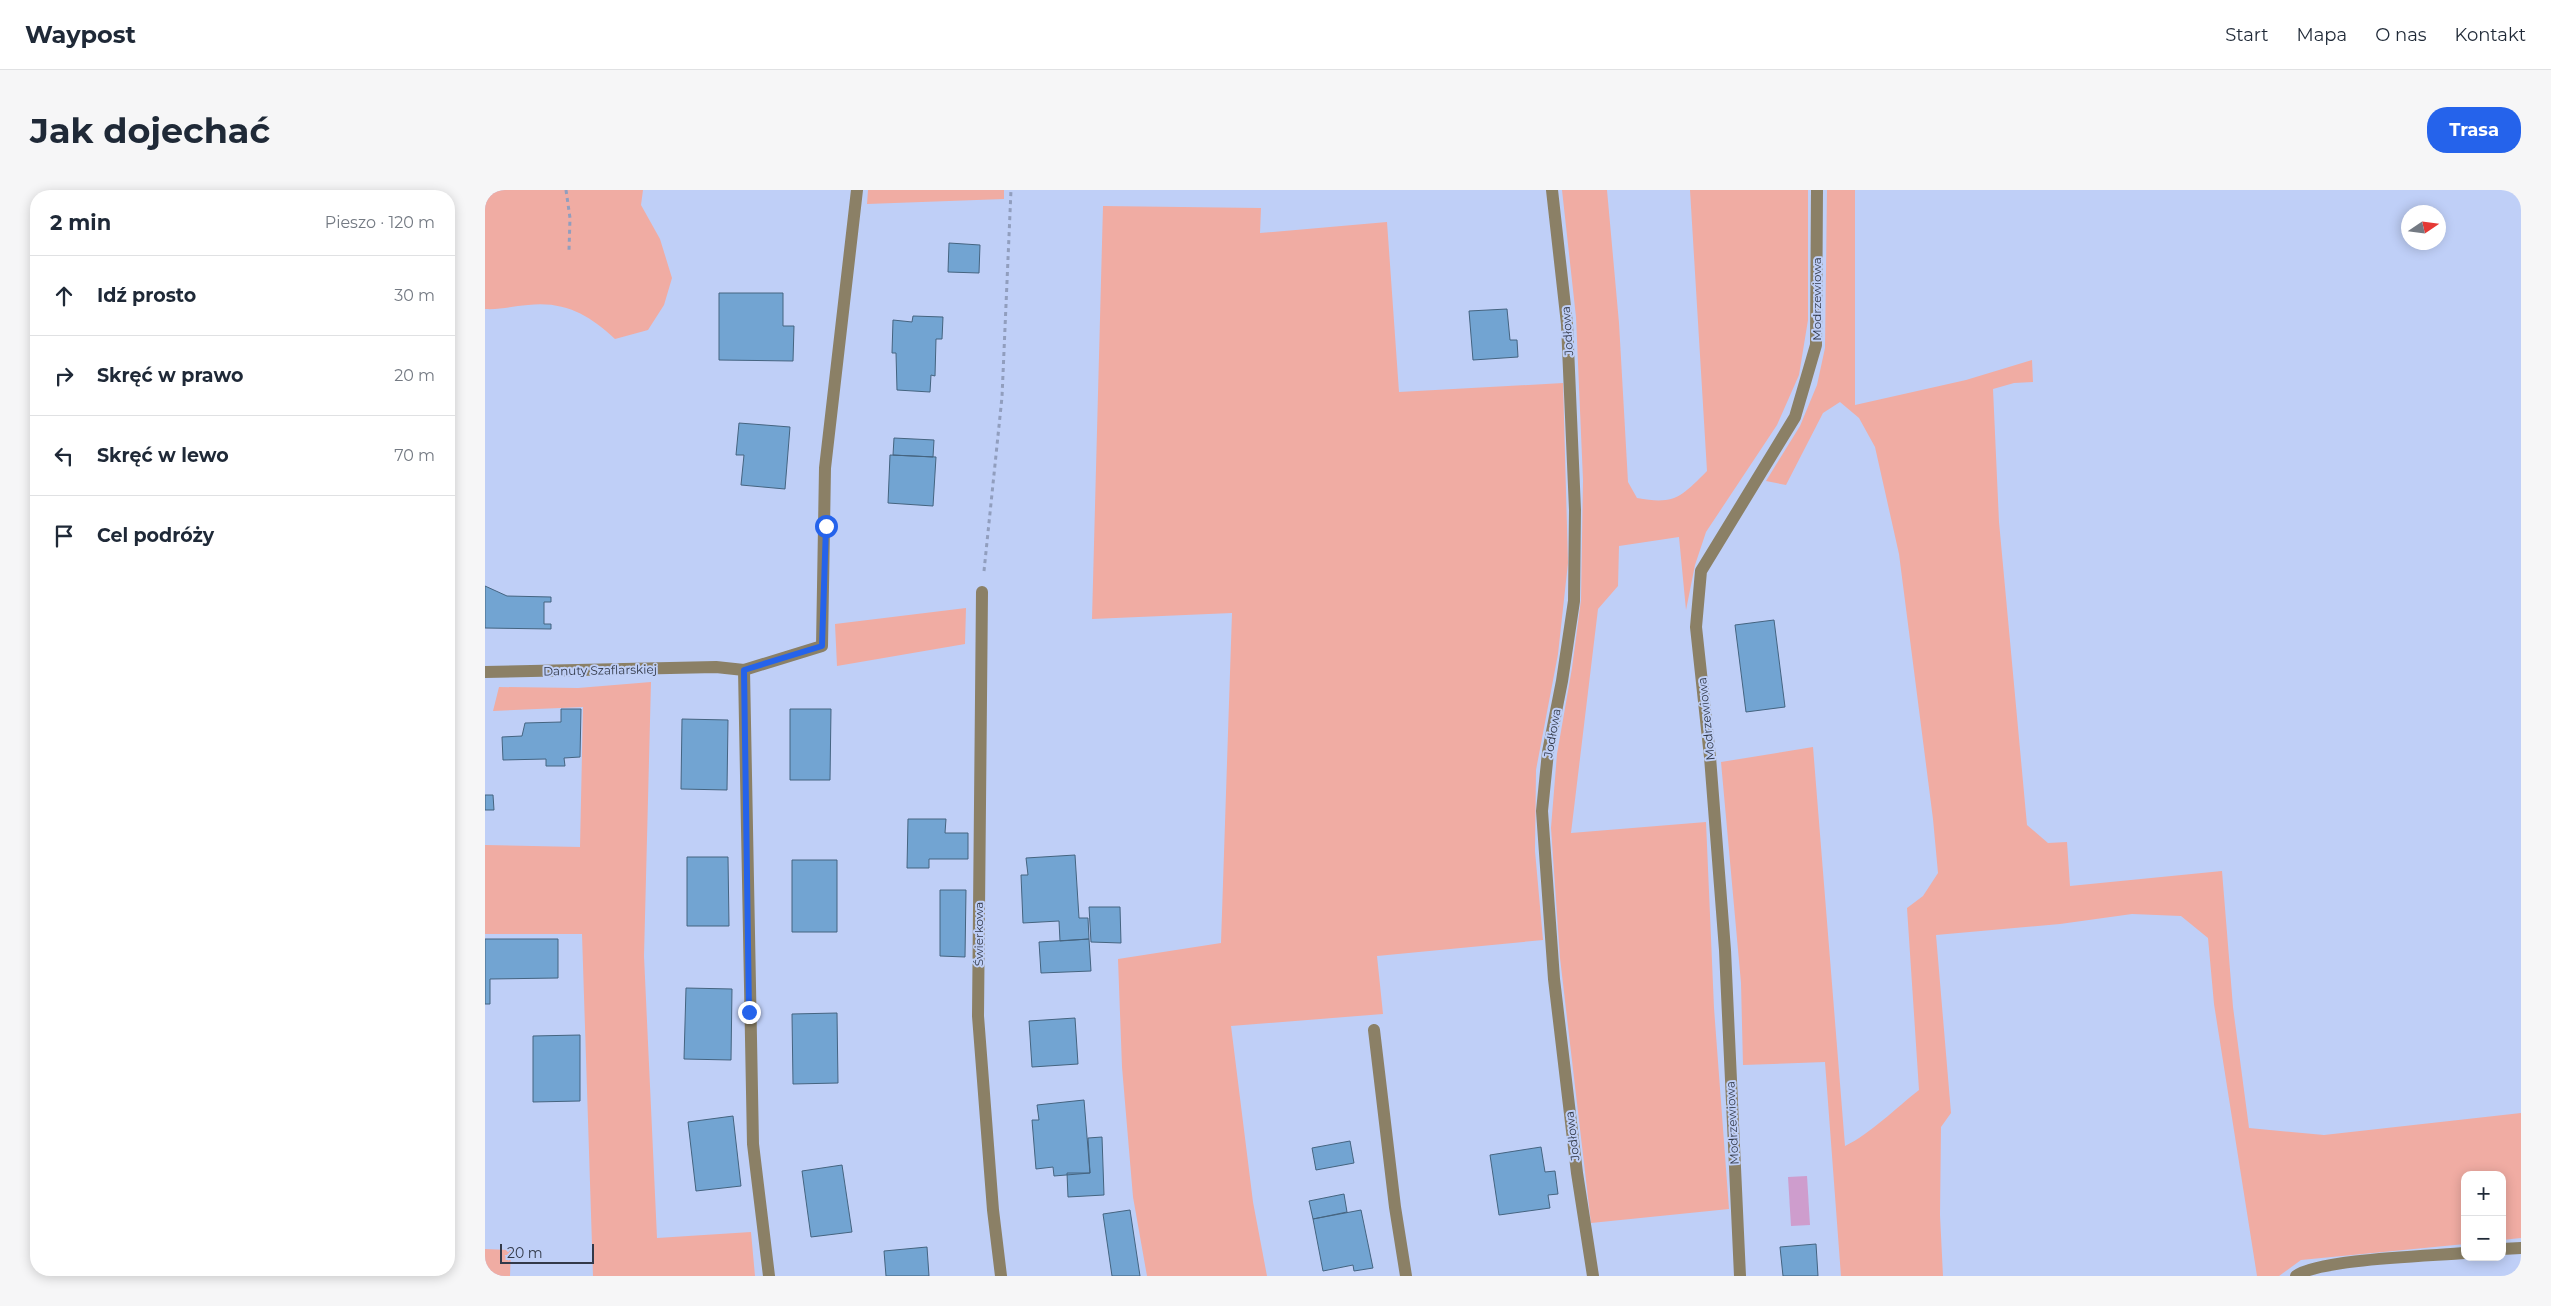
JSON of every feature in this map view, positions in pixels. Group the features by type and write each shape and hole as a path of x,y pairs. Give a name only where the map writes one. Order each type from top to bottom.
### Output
{"street":[{"path":"769,1276 753,1144 744,670 822,646 825,468 857,190"},
{"name":"Jodłowa","path":"1552,190 1567,324 1575,510 1574,601 1562,681 1548,752 1542,811 1554,979 1577,1173 1593,1276"},
{"name":"Modrzewiowa","path":"1740,1276 1725,950 1710,757 1696,627 1701,571 1795,417 1816,345 1817,190"},
{"name":"Świerkowa","path":"982,592 978,1016 993,1210 1001,1276"},
{"name":"Danuty Szaflarskiej","path":"485,672 716,667 744,670"},
{"path":"1374,1030 1395,1207 1406,1276"},
{"path":"2506,1250 2521,1248"},
{"path":"2296,1276 2301,1272 2326,1265 2461,1253"}],"path":[{"path":"566,190 570,218 569,250"},
{"path":"982,592 1002,397 1011,190"}],"shaded area":[{"path":"485,190 643,190 641,205 660,239 672,278 664,305 648,330 615,339 596,323 576,311 554,305 522,305 485,309"},
{"path":"868,190 1004,190 1004,199 867,204"},
{"path":"1562,190 1607,190 1619,323 1628,482 1637,498 1660,500 1677,497 1707,471 1690,190 1808,190 1808,320 1799,375 1777,425 1706,532 1695,565 1686,610 1679,537 1619,546 1618,586 1598,609 1571,833 1706,822 1714,1008 1729,1209 1591,1223 1560,958 1551,828 1557,754 1572,668 1581,600 1583,480 1576,317"},
{"path":"1827,190 1855,190 1855,405 1966,380 2032,360 2033,382 2014,383 1993,389 1999,522 2027,825 2048,843 2067,842 2070,886 2222,871 2233,1007 2249,1128 2324,1135 2521,1113 2521,1238 2506,1240 2506,1171 2461,1171 2461,1244 2301,1260 2279,1276 2257,1276 2214,1004 2208,938 2181,916 2132,914 2060,924 1936,935 1951,1113 1941,1127 1940,1215 1943,1276 1841,1276 1825,1062 1743,1065 1741,983 1721,762 1813,747 1845,1146 1873,1128 1919,1090 1907,908 1923,896 1938,873 1933,819 1899,554 1875,447 1859,418 1840,402 1823,413 1786,485 1766,481 1800,426 1817,385 1825,348"},
{"path":"1103,206 1261,208 1260,233 1387,222 1399,392 1563,383 1568,563 1558,654 1536,770 1535,851 1543,940 1377,956 1383,1014 1231,1026 1253,1202 1267,1276 1147,1276 1133,1197 1122,1067 1118,959 1221,943 1232,613 1092,619"},
{"path":"966,608 965,644 837,666 835,624"},
{"path":"651,682 644,956 657,1238 751,1232 755,1276 593,1276 582,934 485,934 485,845 580,847 583,707 493,711 499,687 578,688"},
{"path":"1807,1176 1810,1225 1791,1226 1788,1177"},
{"path":"485,1249 511,1250 510,1276 485,1276"}],"building":[{"path":"949,243 980,245 979,273 948,272"},
{"path":"719,293 783,293 783,326 794,326 793,361 719,360"},
{"path":"1507,309 1510,340 1517,340 1518,357 1473,360 1469,311"},
{"path":"913,316 943,317 942,339 936,339 935,376 931,375 930,392 897,390 896,353 892,353 893,320 912,322"},
{"path":"739,423 790,427 785,489 741,485 744,455 736,455"},
{"path":"894,438 934,440 933,457 893,455"},
{"path":"890,455 936,457 933,506 888,503"},
{"path":"485,586 507,596 551,597 551,602 544,602 544,624 551,624 551,629 485,628"},
{"path":"1774,620 1785,707 1746,712 1735,625"},
{"path":"561,709 581,709 580,757 564,758 565,766 546,766 546,759 503,760 502,737 522,736 525,723 561,722"},
{"path":"790,709 831,709 830,780 790,780"},
{"path":"682,719 728,720 727,790 681,789"},
{"path":"485,795 493,795 494,810 485,810"},
{"path":"908,819 946,819 945,833 968,833 968,859 929,859 929,868 907,868"},
{"path":"1075,855 1079,918 1088,918 1089,939 1060,941 1059,921 1023,923 1021,875 1028,875 1026,858"},
{"path":"687,857 728,857 729,926 687,926"},
{"path":"792,860 837,860 837,932 792,932"},
{"path":"940,890 966,890 965,957 940,956"},
{"path":"1089,907 1120,907 1121,943 1091,942"},
{"path":"485,939 558,939 558,978 490,979 490,1004 485,1004"},
{"path":"1089,939 1091,971 1041,973 1039,942"},
{"path":"686,988 732,989 731,1060 684,1059"},
{"path":"837,1013 838,1083 793,1084 792,1014"},
{"path":"1075,1018 1078,1064 1032,1067 1029,1021"},
{"path":"580,1035 580,1101 533,1102 533,1036"},
{"path":"1084,1100 1090,1173 1054,1176 1053,1167 1036,1169 1032,1120 1039,1120 1037,1105"},
{"path":"733,1116 741,1186 696,1191 688,1122"},
{"path":"1102,1137 1104,1195 1068,1197 1067,1173 1090,1173 1088,1138"},
{"path":"1350,1141 1354,1163 1316,1170 1312,1148"},
{"path":"1541,1147 1545,1172 1555,1171 1558,1194 1548,1195 1550,1208 1499,1215 1490,1155"},
{"path":"842,1165 852,1232 811,1237 802,1171"},
{"path":"1344,1194 1347,1212 1313,1219 1309,1201"},
{"path":"1130,1210 1140,1276 1112,1276 1103,1214"},
{"path":"1361,1210 1373,1268 1354,1271 1353,1265 1323,1271 1313,1219"},
{"path":"1816,1244 1818,1276 1783,1276 1780,1247"},
{"path":"927,1247 929,1276 886,1276 884,1251"}],"route":[{"path":"749,1012 746,700 744,670 822,646 826,526"}]}
